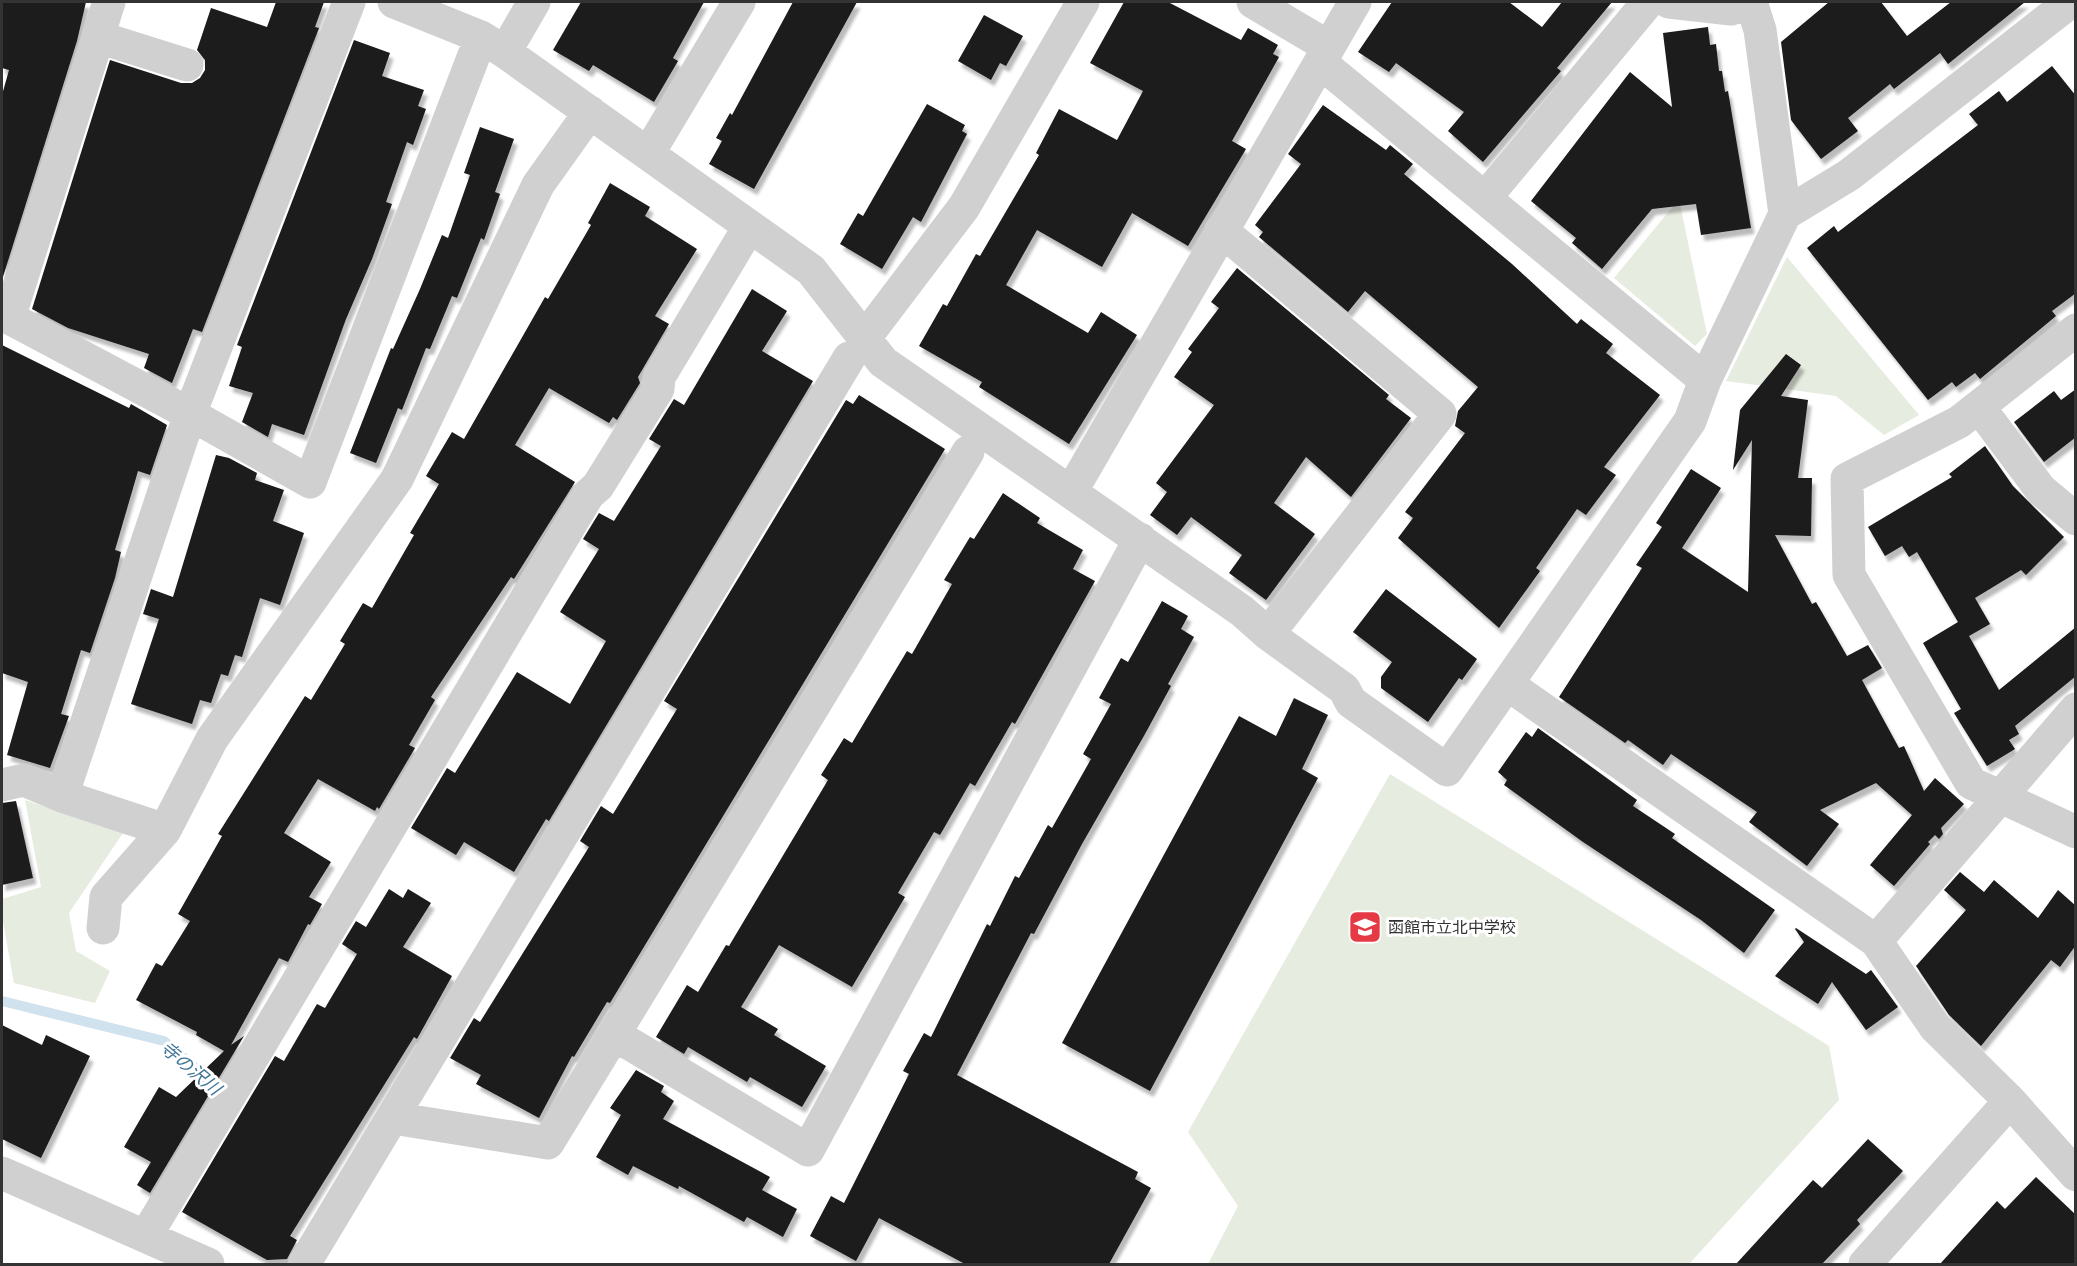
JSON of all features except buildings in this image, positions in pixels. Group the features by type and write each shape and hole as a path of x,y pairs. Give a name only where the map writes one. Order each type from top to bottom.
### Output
{"street":[{"path":"109,2 5,316 190,414 310,482 493,45 534,2"},
{"path":"62,796 190,414 349,2"},
{"path":"394,2 493,45 811,270 856,349 884,362 1242,611 1268,634 1344,688 1351,702 1448,770 1690,421 1705,380 1785,214 1760,30 1751,2 1731,9 1669,2"},
{"path":"648,154 739,2"},
{"path":"304,1264 856,349 964,207 1083,2"},
{"path":"1252,2 1325,55 1485,198 1705,380"},
{"path":"1071,492 1355,2"},
{"path":"1485,198 1648,2"},
{"path":"1785,214 1849,176 2070,2"},
{"path":"98,37 187,65"},
{"path":"103,928 106,897 165,830 212,739 397,479 538,185 590,112"},
{"path":"146,1236 234,1084 588,495 598,486 658,389 660,377 749,227"},
{"path":"1221,230 1440,414 1268,634"},
{"path":"2076,330 1959,422 1847,479 1849,575 1971,783 2076,832"},
{"path":"1979,407 2041,490 2076,519"},
{"path":"393,1118 548,1143 968,452"},
{"path":"615,1035 808,1150 1140,539"},
{"path":"1507,684 1876,941 1935,1027 2010,1101 2076,1174"},
{"path":"1876,941 2076,709"},
{"path":"2,785 24,780 62,796 165,830"},
{"path":"1865,1264 2010,1101"},
{"path":"2,1173 208,1264"}],"shaded area":[{"path":"1679,199 1707,334 1695,346 1614,278"},
{"path":"1787,257 1919,415 1884,435 1836,396 1726,381"},
{"path":"1390,774 1829,1046 1839,1100 1689,1264 1208,1264 1238,1206 1188,1132"},
{"path":"25,800 123,833 69,913 76,951 110,971 95,1003 14,983 2,916 2,899 41,887"}],"waterway":[{"name":"寺の沢川","path":"2,1001 164,1041 212,1082"}],"place":[{"name":"函館市立北中学校","path":"1365,927"}]}
